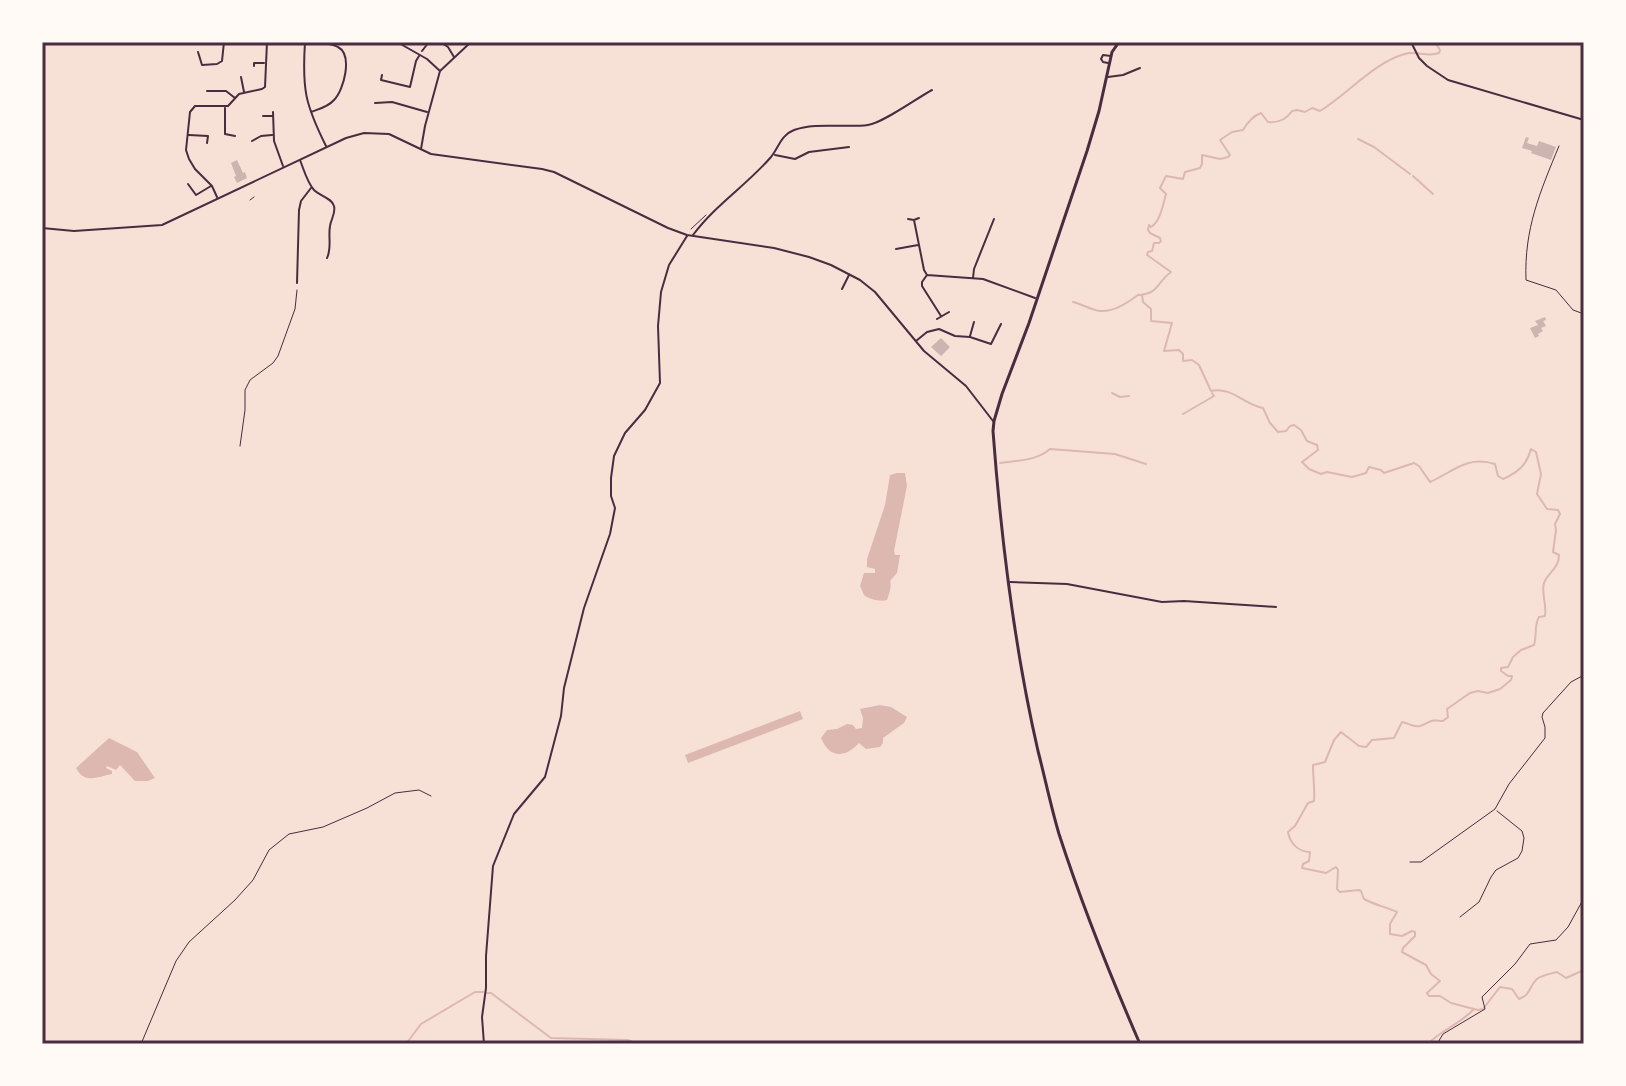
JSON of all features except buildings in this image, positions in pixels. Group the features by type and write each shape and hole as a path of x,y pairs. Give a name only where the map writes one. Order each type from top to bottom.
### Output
{"main road":[{"path":"1119,42 1113,48 1087,151 994,421 996,480 1011,612 1026,700 1058,831 1107,967 1140,1044"}],"street":[{"path":"202,65 222,61 224,42"},
{"path":"218,198 212,186 195,169 186,150 192,108 225,106 239,94 265,87 267,42"},
{"path":"305,42 304,88 327,147"},
{"path":"311,112 328,105 340,94 346,64 342,49 312,42"},
{"path":"397,42 421,53 440,71"},
{"path":"382,75 381,80 410,87 416,61 429,42"},
{"path":"440,42 455,57"},
{"path":"421,150 440,71 471,42"},
{"path":"1411,42 1419,58 1448,80 1584,120"},
{"path":"198,52 203,73"},
{"path":"1109,64 1101,59 1103,55 1111,56"},
{"path":"254,66 254,63 266,63"},
{"path":"1107,77 1137,73 1140,68"},
{"path":"241,77 244,93"},
{"path":"693,236 708,217 774,154 784,136 797,129 868,125 932,90"},
{"path":"207,91 226,91 235,98"},
{"path":"375,103 392,102 428,112"},
{"path":"225,106 225,134 235,136"},
{"path":"263,116 273,114 275,148 283,168"},
{"path":"188,135 208,136 207,143"},
{"path":"252,141 273,135"},
{"path":"42,228 74,231 162,225 356,135 393,135 437,155 554,172 687,235 783,250 849,274 875,292 916,342 966,386 994,421"},
{"path":"774,154 795,159 809,152 849,147"},
{"path":"300,160 312,187 332,202 335,208 330,226 328,257 334,257"},
{"path":"188,184 196,195 212,186"},
{"path":"297,283 299,210 301,201 312,187"},
{"path":"332,202 336,198"},
{"path":"908,219 919,218"},
{"path":"973,279 994,219"},
{"path":"914,220 927,275"},
{"path":"987,222 992,224"},
{"path":"325,226 330,226"},
{"path":"484,1044 482,1017 493,866 514,814 545,777 561,716 574,646 610,534 615,508 611,496 614,456 625,433 645,410 660,383 658,326 662,287 669,265 687,235"},
{"path":"896,249 919,245"},
{"path":"842,289 849,274"},
{"path":"927,275 983,279 1037,298"},
{"path":"927,275 922,286 941,316"},
{"path":"937,319 949,312"},
{"path":"970,337 974,322"},
{"path":"916,342 927,332 939,329 991,344 1001,324"},
{"path":"1009,582 1067,584 1162,602 1276,607"}],"lane":[{"path":"691,229 705,214 708,217"},
{"path":"1410,862 1421,862 1495,809 1509,784 1545,738 1543,713 1575,679 1584,675"},
{"path":"1460,917 1479,902 1496,870 1518,858 1522,851 1522,831 1495,809"}],"path":[{"path":"1559,146 1536,202 1529,230 1526,280 1556,290 1573,310 1584,314"},
{"path":"250,200 253,197"},
{"path":"240,446 245,390 250,380 278,356 295,309 297,283"},
{"path":"141,1044 176,961 189,942 253,880 269,850 289,834 323,827 395,793 419,790 431,796"},
{"path":"1437,1044 1443,1034 1478,1015 1485,1007 1482,997 1530,944 1556,940 1568,927 1584,898"}],"shaded area":[{"path":"905,473 907,486 894,551 895,555 900,555 897,573 890,581 887,600 872,599 864,595 860,586 864,573 875,573 875,569 867,567 867,559 885,505 890,475"},
{"path":"880,705 891,707 907,717 904,723 883,738 880,747 866,749 859,743 843,754 829,750 821,738 827,730 847,724 856,729 862,728 860,709"},
{"path":"800,711 803,719 688,763 685,755"},
{"path":"109,738 137,752 155,778 135,781 120,765 116,770 107,766 112,774 96,778 87,778 79,773 76,768"}],"waterway":[{"path":"1073,302 1097,310 1110,310 1150,292 1171,272 1147,255 1154,243 1161,241 1148,230 1161,213 1166,194 1160,188 1166,176 1183,179 1185,172 1200,168 1202,155 1220,159 1228,157 1230,155 1220,140 1232,132 1243,130 1258,114 1272,122 1284,119 1292,111 1305,112 1312,108 1320,111 1385,62 1409,53 1439,53 1435,42"},
{"path":"1358,139 1410,174"},
{"path":"1413,176 1433,194"},
{"path":"1142,295 1143,302 1151,309 1151,321 1172,323 1164,351 1179,350 1183,361 1192,360 1199,365 1211,391 1225,391 1263,408 1278,432 1294,425 1301,430 1307,441 1317,445 1318,450 1302,462 1321,474 1327,472 1352,477 1366,473 1369,467 1384,473 1414,463 1430,482 1468,463 1485,462 1495,464 1498,476 1503,479 1521,468 1531,449 1536,452 1541,474 1537,494 1547,509 1558,510 1560,514 1555,524 1553,552 1559,555 1559,560 1544,583 1545,616 1537,620 1534,645 1521,650 1508,667 1501,668 1501,671 1512,676 1511,680 1500,689 1488,693 1470,693 1447,709 1448,717 1443,721 1418,726 1402,722 1394,738 1372,740 1366,747 1359,746 1341,732 1334,740 1325,762 1313,765 1314,801 1308,803 1288,832 1295,846 1310,852 1309,861 1302,868 1326,873 1336,867 1337,889 1340,892 1359,890 1364,899 1397,912 1390,924 1390,934 1402,936 1415,932 1402,952 1426,965 1440,981 1427,993 1429,996 1440,996 1451,1003 1478,1010 1483,1009 1500,987 1512,989 1519,999 1541,976 1557,972 1566,978 1584,970"},
{"path":"1112,393 1120,397 1129,396"},
{"path":"1183,414 1214,396 1212,393"},
{"path":"1000,463 1033,458 1050,449 1115,454 1146,464"},
{"path":"406,1044 421,1024 475,992 483,992"},
{"path":"487,993 551,1038 628,1040 637,1044"},
{"path":"1428,1044 1473,1010"}]}
